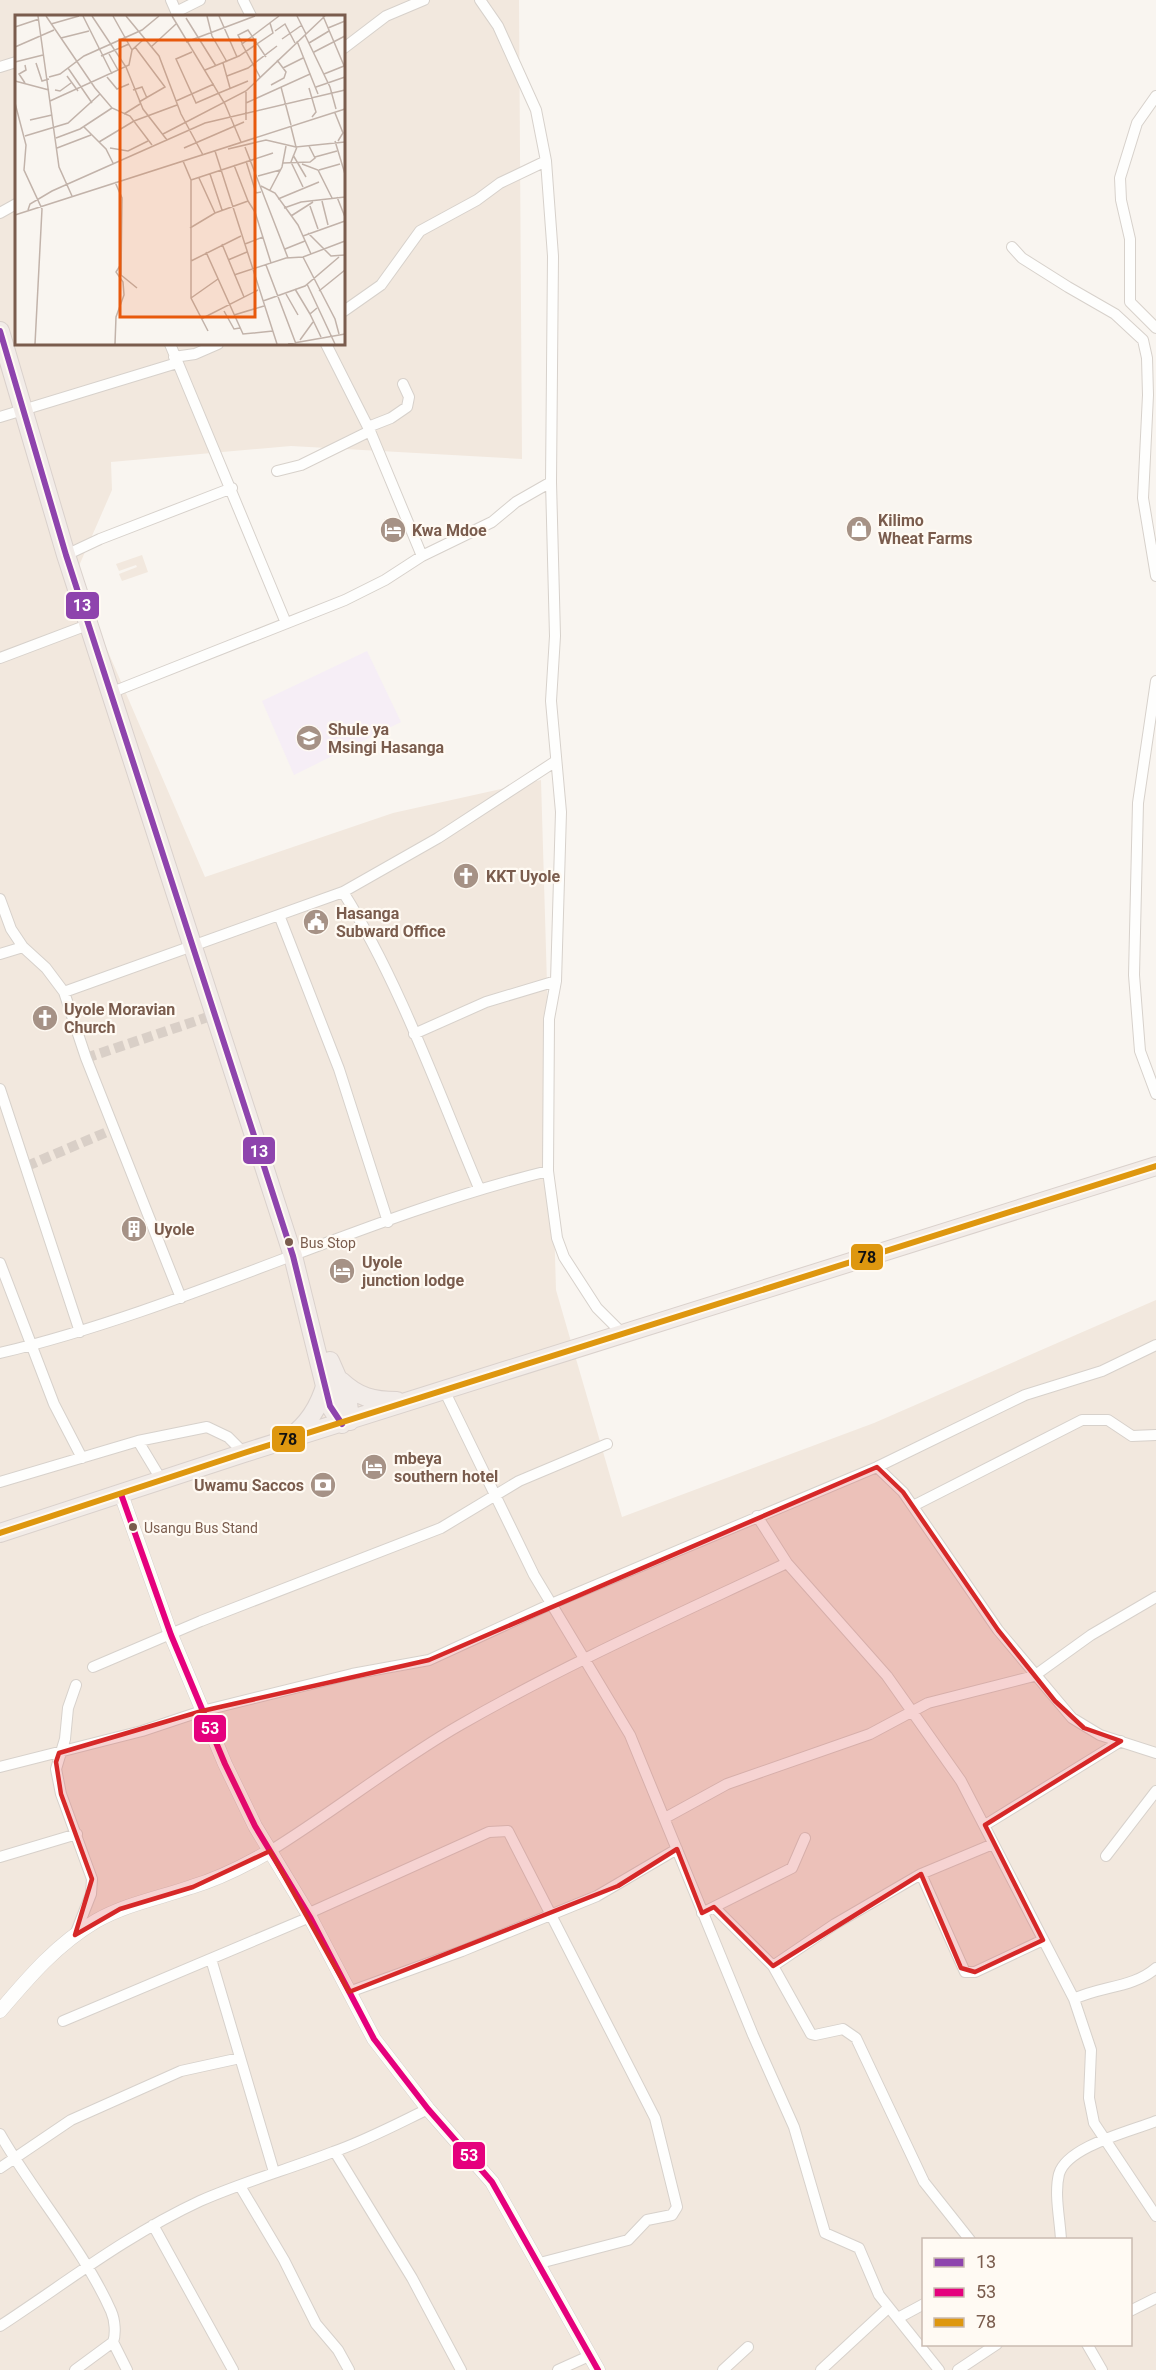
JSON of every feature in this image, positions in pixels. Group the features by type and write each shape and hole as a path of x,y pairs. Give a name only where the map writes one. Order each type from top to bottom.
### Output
{"highway":[{"path":"0,331 66,555 293,1256 306,1304 331,1379 348,1402 346,1422"},
{"path":"0,1533 244,1453 1156,1166"},
{"path":"331,1379 370,1400 408,1402"},
{"path":"285,1440 299,1431 306,1422 331,1379"}],"street":[{"path":"171,0 178,14 200,0"},
{"path":"243,0 250,15"},
{"path":"345,47 386,16 424,0"},
{"path":"480,0 498,26 536,110 546,161 554,276 551,482 555,636 551,701 556,761 561,786 561,812 556,981 549,1019 548,1171 557,1238 564,1257 597,1308 624,1335"},
{"path":"0,67 15,62"},
{"path":"1156,96 1143,110 1132,134 1119,184 1130,239 1130,302 1156,327"},
{"path":"345,310 381,285 420,231 477,200 500,183 546,161"},
{"path":"0,213 15,205"},
{"path":"1012,247 1022,258 1115,314 1143,340 1147,358 1148,395 1143,498 1156,576"},
{"path":"170,345 232,488 286,623"},
{"path":"0,417 195,354 216,345"},
{"path":"327,345 369,429 422,556"},
{"path":"277,471 301,465 391,418 407,407 410,403 409,397 403,384"},
{"path":"1144,461 1156,448"},
{"path":"110,693 286,623 317,613 355,595 422,556 492,522 516,502 551,482"},
{"path":"66,555 100,539 232,488"},
{"path":"0,658 90,624"},
{"path":"1156,681 1138,803 1134,975 1140,1051 1156,1094"},
{"path":"64,992 193,948 343,892 438,838 556,761"},
{"path":"343,892 361,920 414,1034 479,1188"},
{"path":"0,899 11,929 23,947 46,968 64,992 86,1058 181,1298"},
{"path":"279,915 339,1069 388,1222"},
{"path":"0,954 23,947"},
{"path":"414,1034 486,1002 556,981"},
{"path":"0,1089 80,1332"},
{"path":"0,1353 80,1332 181,1298 479,1188 548,1171"},
{"path":"0,1263 54,1404 82,1458"},
{"path":"0,1767 59,1753 202,1711 352,1674 429,1660 551,1604 877,1467 1026,1395 1113,1367 1156,1345"},
{"path":"444,1390 551,1604 630,1735 702,1913 794,2127 825,2233 859,2248 873,2284 888,2308 939,2370"},
{"path":"913,1506 1082,1420 1108,1420 1137,1437 1156,1435"},
{"path":"0,1482 138,1441 207,1427 228,1437 244,1453"},
{"path":"138,1441 162,1481"},
{"path":"93,1667 201,1621 441,1528 495,1494 531,1475 607,1444"},
{"path":"877,1467 893,1480 998,1630 1034,1676 1072,1718 1084,1728 1156,1753"},
{"path":"121,1494 171,1635 202,1711 236,1787 270,1851 386,2057 492,2182 536,2264 598,2370"},
{"path":"757,1516 787,1563 886,1676 961,1781 1074,1999 1090,2050 1089,2109 1102,2139 1115,2152 1156,2216"},
{"path":"0,2011 31,1973 75,1935 120,1909 193,1887 270,1851 432,1742 583,1658 787,1563"},
{"path":"665,1818 727,1784 870,1734 928,1703 1034,1676 1090,1635 1156,1597"},
{"path":"75,1935 92,1887 77,1834 57,1780 56,1762 65,1739 68,1708 76,1685"},
{"path":"985,1825 1120,1741"},
{"path":"1106,1856 1156,1791"},
{"path":"63,2021 308,1916 489,1832 502,1829 508,1831 655,2118 677,2207 672,2215 646,2220 628,2240 536,2264"},
{"path":"0,1857 77,1834"},
{"path":"702,1913 792,1868 805,1838"},
{"path":"773,1966 835,1924 921,1874 993,1844"},
{"path":"349,1992 552,1915 618,1886 677,1849"},
{"path":"921,1874 965,1972 975,1972 1043,1940"},
{"path":"714,1907 773,1966 811,2034 843,2029 856,2038 924,2182 968,2238"},
{"path":"211,1959 274,2172"},
{"path":"1074,1999 1086,1993 1137,1981 1156,1968"},
{"path":"0,2168 71,2120 181,2071 240,2058"},
{"path":"0,2326 86,2268 97,2257 202,2200 274,2172 335,2152 428,2109"},
{"path":"1060,2238 1059,2174 1078,2154 1102,2139 1156,2121"},
{"path":"0,2134 112,2312 115,2336 113,2342 75,2370"},
{"path":"335,2152 412,2278 461,2370"},
{"path":"240,2186 284,2260 316,2324 338,2350 349,2370"},
{"path":"153,2225 233,2370"},
{"path":"1132,2310 1156,2298"},
{"path":"898,2318 922,2305"},
{"path":"821,2370 888,2308"},
{"path":"113,2342 127,2370"},
{"path":"958,2370 994,2346"},
{"path":"1088,2346 1102,2370"},
{"path":"723,2370 748,2348"},
{"path":"558,2370 589,2356"}],"highlighted area":[{"path":"877,1467 903,1492 998,1630 1055,1701 1084,1728 1121,1741 985,1825 1043,1940 975,1972 961,1968 921,1874 773,1966 714,1907 702,1913 677,1849 618,1886 349,1992 270,1851 193,1887 120,1909 75,1935 92,1879 61,1794 56,1762 59,1753 202,1711 429,1660"}],"shaded area":[{"path":"0,0 519,0 522,459 291,446 111,462 112,490 75,575 205,877 393,813 541,780 556,1290 622,1517 874,1423 1156,1300 1156,2370 0,2370"},
{"path":"142,555 148,572 122,581 119,574 137,567 136,565 119,571 116,564"},
{"path":"367,651 401,722 294,775 262,701"}],"tunnel":[{"path":"86,1058 214,1015"},
{"path":"27,1166 114,1129"}],"transit line":[{"name":"13","path":"0,331 66,555 293,1256 330,1406 342,1424"},
{"name":"78","path":"0,1533 244,1453 1156,1166"},
{"name":"53","path":"121,1494 171,1635 225,1764 255,1826 310,1917 374,2039 428,2109 492,2182 598,2370"}],"place":[{"name":"Kilimo Wheat Farms","path":"859,529"},
{"name":"Kwa Mdoe","path":"393,530"},
{"name":"Shule ya Msingi Hasanga","path":"309,738"},
{"name":"KKT Uyole","path":"466,876"},
{"name":"Hasanga Subward Office","path":"316,922"},
{"name":"Uyole Moravian Church","path":"45,1018"},
{"name":"Uyole","path":"134,1229"},
{"name":"Bus Stop","path":"289,1242"},
{"name":"Uyole junction lodge","path":"342,1271"},
{"name":"mbeya southern hotel","path":"374,1467"},
{"name":"Uwamu Saccos","path":"323,1485"},
{"name":"Usangu Bus Stand","path":"133,1527"}]}
